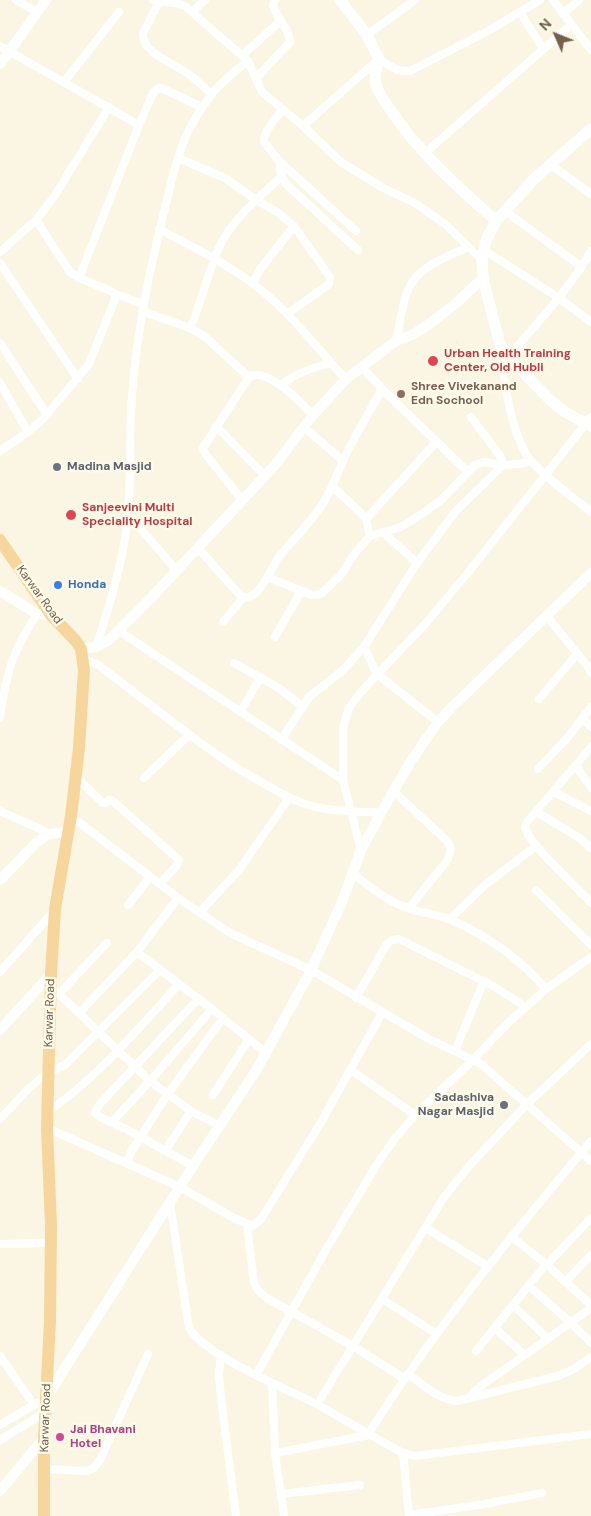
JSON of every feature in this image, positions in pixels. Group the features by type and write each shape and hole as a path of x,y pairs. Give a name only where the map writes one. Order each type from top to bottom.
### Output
{"highway":[{"name":"Karwar Road","path":"0,540 51,615 76,641 82,654 84,692 71,816 55,910 51,974 55,991 48,1072 47,1112 51,1243 50,1321 46,1398 40,1408 44,1438 44,1516"}],"main road":[{"path":"340,0 366,35 379,59 375,73 376,84 379,92 407,134 424,154 496,221"},
{"path":"589,422 565,412 551,401 500,345 483,278 483,255 486,240 496,221 535,178 591,129"}],"street":[{"path":"16,0 37,12"},
{"path":"0,64 4,49 46,0"},
{"path":"211,94 187,73 145,44 143,33 156,1 175,0 192,12 245,58 262,92 303,126 341,162 383,188 414,203 445,224 468,247 559,298 591,322"},
{"path":"192,12 205,0"},
{"path":"256,78 290,42 289,35 274,10 273,5 276,0"},
{"path":"366,35 415,0"},
{"path":"303,126 379,59 397,70 410,71 488,31 540,0"},
{"path":"553,0 591,50"},
{"path":"563,14 579,0"},
{"path":"64,82 119,12"},
{"path":"520,12 543,49"},
{"path":"96,646 106,615 122,550 128,514 131,412 142,307 178,158 190,128 211,94 280,21"},
{"path":"424,154 571,25"},
{"path":"4,49 139,125"},
{"path":"79,278 153,93 161,88 202,107"},
{"path":"0,252 36,220 54,197 109,107"},
{"path":"282,110 264,137 264,142 280,162 356,231"},
{"path":"178,158 225,178 277,212 294,226 321,262 330,277 330,281 326,287 287,314"},
{"path":"280,162 279,170 281,177 287,185 358,250"},
{"path":"550,164 591,194"},
{"path":"190,328 215,258 229,230 256,200 281,177"},
{"path":"505,211 582,267"},
{"path":"36,220 65,265 79,278 111,291 204,336 248,377"},
{"path":"253,283 261,268 294,226"},
{"path":"160,229 215,258 253,283 287,314 346,379"},
{"path":"396,341 406,295 413,281 424,269 438,260 468,247"},
{"path":"508,356 559,298 582,267 591,251"},
{"path":"0,263 78,379"},
{"path":"381,813 321,808 289,798 247,774 189,735 82,654 109,640 119,631 265,476 313,415 346,379 396,341 412,335 425,327 454,305 483,278"},
{"path":"0,451 28,432 47,415 89,364 98,346 115,294"},
{"path":"0,343 47,415"},
{"path":"500,345 512,415 517,432 531,461 591,512"},
{"path":"281,385 304,371 331,363"},
{"path":"362,368 467,471"},
{"path":"242,500 204,452 203,448 248,377 255,374 260,375 281,385 292,393 313,415"},
{"path":"0,383 28,432"},
{"path":"223,622 243,598 254,595 264,584 284,551 323,504 343,461 382,389"},
{"path":"471,417 500,456 503,465"},
{"path":"361,850 343,780 343,728 349,708 377,674 426,623 471,570 545,474 589,422"},
{"path":"216,426 265,476"},
{"path":"304,427 343,461"},
{"path":"366,519 437,441"},
{"path":"267,577 312,595 321,594 341,575 355,553 370,536 401,527 440,501 467,471 475,465 484,462 503,465 531,461"},
{"path":"281,740 309,697 342,671 364,647 417,563 456,511 503,465"},
{"path":"332,486 366,519 370,536"},
{"path":"128,514 176,571"},
{"path":"384,533 417,563"},
{"path":"198,548 243,598"},
{"path":"46,1398 266,1053 311,970 342,902 361,850 411,761 438,722 591,573"},
{"path":"0,591 37,614 51,615"},
{"path":"275,637 301,591"},
{"path":"0,718 4,687 10,666 22,638 37,614"},
{"path":"547,616 590,668"},
{"path":"119,631 343,780"},
{"path":"364,647 377,674 438,722"},
{"path":"538,699 577,654"},
{"path":"234,663 279,688 302,706"},
{"path":"240,712 260,678"},
{"path":"538,769 583,719 591,707"},
{"path":"583,719 591,727"},
{"path":"144,778 189,735"},
{"path":"590,749 527,822 525,827 536,846 591,903"},
{"path":"576,766 591,788"},
{"path":"76,776 103,803 109,800 113,801 179,860 177,866 160,884"},
{"path":"394,791 446,840 451,848 451,854 446,862 409,908"},
{"path":"554,792 591,811"},
{"path":"200,912 239,870 289,798"},
{"path":"0,811 48,834"},
{"path":"536,812 591,848"},
{"path":"71,816 178,898 230,933 311,970 382,1013 427,1038 473,1060 492,1072 591,1161"},
{"path":"0,880 35,844 48,834 68,832"},
{"path":"450,919 485,884 536,846"},
{"path":"352,873 390,900 409,908 450,919 478,933 499,946 530,970 546,989"},
{"path":"128,905 150,877"},
{"path":"536,890 591,945"},
{"path":"79,1013 137,952 178,898"},
{"path":"0,972 55,910"},
{"path":"356,998 386,946 392,940 399,939 484,981 526,1007"},
{"path":"107,942 55,991 134,1067 167,1095 220,1126"},
{"path":"137,952 266,1053"},
{"path":"256,1375 290,1312 377,1164 415,1115 546,989 591,957"},
{"path":"0,1119 29,1088 48,1072 64,1065 160,970"},
{"path":"0,1030 51,974"},
{"path":"455,1052 484,981"},
{"path":"47,1112 64,1102 117,1051 180,984"},
{"path":"193,1166 97,1115 96,1110 198,999"},
{"path":"112,1122 212,1009"},
{"path":"47,1128 180,1187 247,1225 252,1226 261,1220 320,1124 382,1013"},
{"path":"127,1163 140,1137 167,1095 223,1018"},
{"path":"213,1095 249,1039"},
{"path":"320,1398 444,1197 471,1164 527,1104 591,1044"},
{"path":"350,1070 415,1115"},
{"path":"165,1151 191,1110"},
{"path":"275,1453 370,1432 407,1376 487,1266 591,1142"},
{"path":"170,1203 189,1328 194,1335 221,1355 256,1375 370,1432 403,1454 415,1456 591,1434"},
{"path":"476,1351 547,1265 591,1218"},
{"path":"247,1225 254,1283 265,1297 407,1376 446,1400 457,1401 558,1376 574,1369 591,1357"},
{"path":"426,1228 487,1266"},
{"path":"471,1397 481,1386 591,1306 566,1281 511,1236"},
{"path":"0,1244 51,1243"},
{"path":"566,1281 591,1255"},
{"path":"529,1286 591,1343"},
{"path":"382,1299 437,1334"},
{"path":"514,1306 547,1338"},
{"path":"495,1328 524,1355"},
{"path":"44,1469 87,1471 94,1468 100,1460 148,1354"},
{"path":"221,1355 219,1374 221,1398 236,1516"},
{"path":"0,1356 4,1368 40,1408"},
{"path":"272,1383 275,1453 284,1516"},
{"path":"0,1425 40,1408"},
{"path":"0,1440 40,1408"},
{"path":"0,1491 44,1438"},
{"path":"403,1454 409,1516 542,1493"},
{"path":"281,1494 360,1486"}],"place":[{"name":"Urban Health Training Center, Old Hubli","path":"433,361"},
{"name":"Shree Vivekanand Edn Sochool","path":"401,394"},
{"name":"Madina Masjid","path":"57,467"},
{"name":"Sanjeevini Multi Speciality Hospital","path":"71,515"},
{"name":"Honda","path":"58,585"},
{"name":"Sadashiva Nagar Masjid","path":"504,1105"},
{"name":"Jai Bhavani Hotel","path":"60,1437"}]}
